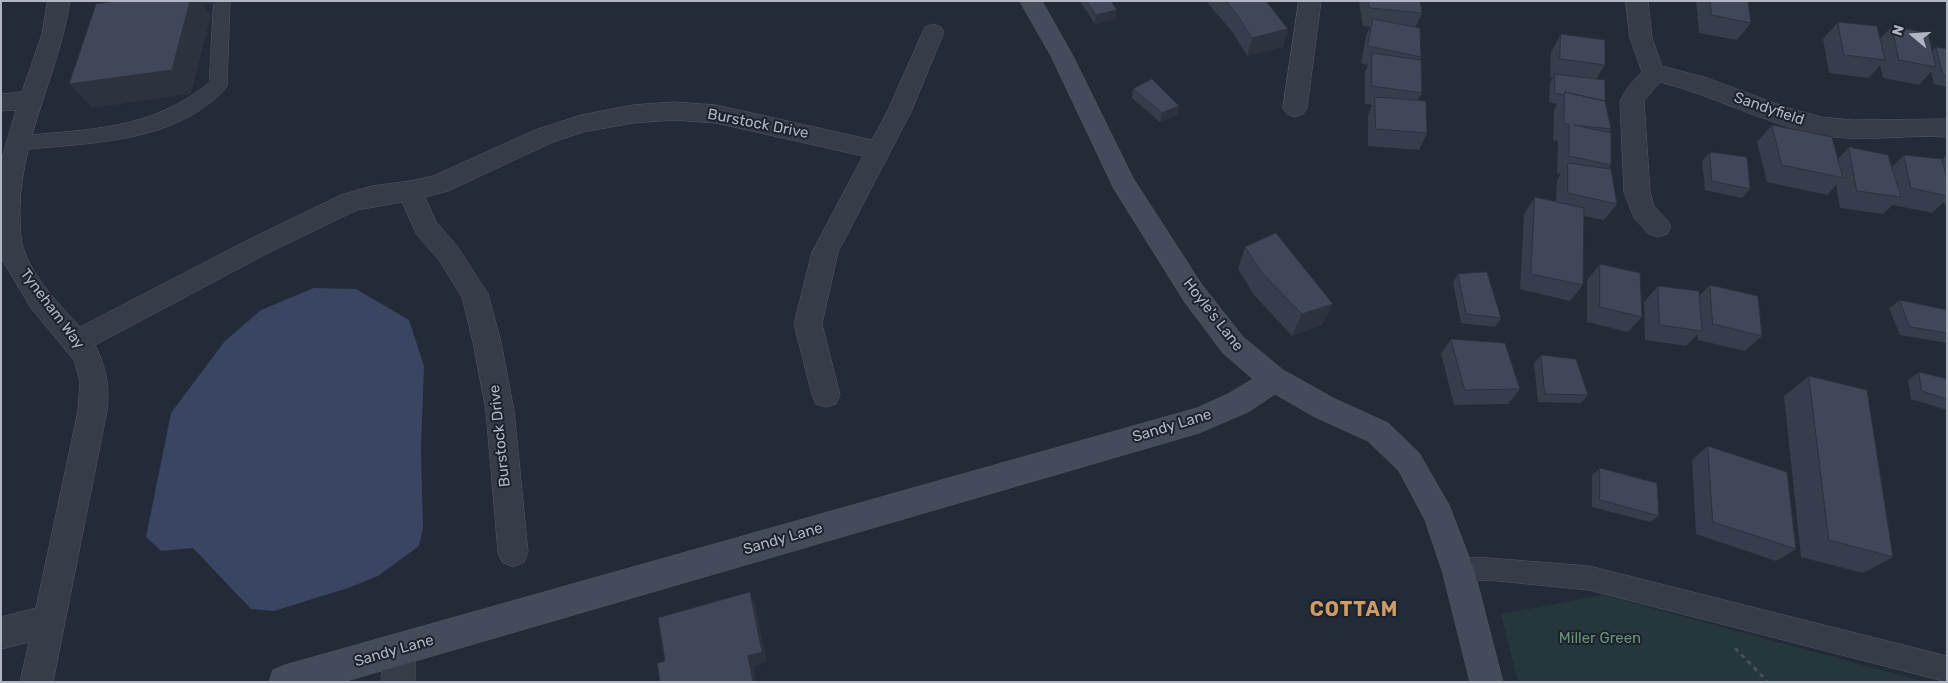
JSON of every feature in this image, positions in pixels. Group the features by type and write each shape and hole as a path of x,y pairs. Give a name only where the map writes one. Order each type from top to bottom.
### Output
{"street":[{"name":"Tyneham Way","path":"36,682 70,526 93,399 94,381 88,359 78,341 51,314 10,250 7,220 11,180 30,100 53,37 59,1"},
{"name":"Hoyle's Lane","path":"1030,1 1062,56 1124,182 1193,293 1233,345 1274,379 1325,408 1378,432 1410,462 1438,515 1458,570 1486,682"},
{"path":"1295,108 1310,1"},
{"path":"1637,1 1640,40 1644,55 1654,72 1652,78 1634,93 1632,110 1637,192 1644,212 1658,227"},
{"path":"826,395 808,324 825,252 898,112 932,32"},
{"name":"Sandyfield","path":"1654,72 1704,86 1785,117 1823,126 1862,130 1928,126 1947,128"},
{"path":"1,104 30,100"},
{"name":"Burstock Drive","path":"78,341 259,246 350,202 372,196 410,191 439,184 544,136 581,124 633,114 674,111 716,114 879,151"},
{"name":"Burstock Drive","path":"410,191 426,228 448,253 475,294 487,342 500,412 512,552"},
{"name":"Sandy Lane","path":"285,682 1199,420 1235,407 1274,379"},
{"path":"1,633 49,621"},
{"path":"398,682 399,650"}],"lane":[{"path":"20,143 140,128 176,116 205,98 218,86 222,1"},
{"path":"1458,570 1488,569 1589,578 1947,669"}],"green space":[{"name":"Miller Green","path":"1603,595 1926,682 1518,682 1501,614"}],"water":[{"path":"314,288 356,289 409,320 424,366 421,449 423,528 419,546 378,576 348,588 274,611 251,609 193,548 161,551 146,537 171,413 225,341 261,310"}],"building":[{"path":"117,1 190,1 172,70 69,84 96,4"},
{"path":"1087,1 1111,1 1117,10 1096,15"},
{"path":"1226,1 1266,1 1288,29 1252,38"},
{"path":"1368,1 1420,1 1422,13 1370,8"},
{"path":"1710,1 1748,1 1751,23 1712,15"},
{"path":"1373,19 1420,28 1421,57 1368,46"},
{"path":"1838,22 1877,26 1885,60 1844,55"},
{"path":"1892,26 1928,33 1936,67 1899,60"},
{"path":"1561,34 1605,40 1605,65 1560,59"},
{"path":"1936,47 1947,49 1947,76 1943,75"},
{"path":"1372,53 1421,60 1422,93 1372,86"},
{"path":"1555,74 1605,80 1605,101 1565,92 1563,95 1555,93"},
{"path":"1152,79 1179,106 1162,113 1133,89"},
{"path":"1565,92 1605,101 1611,129 1574,125 1611,133 1611,165 1569,156 1569,124 1564,123"},
{"path":"1375,97 1426,101 1427,133 1376,129"},
{"path":"1772,125 1832,137 1843,178 1782,165"},
{"path":"1849,147 1888,155 1901,197 1857,191"},
{"path":"1710,152 1747,157 1750,189 1712,181"},
{"path":"1904,155 1942,159 1947,179 1947,196 1911,188"},
{"path":"1568,163 1611,169 1617,204 1568,193"},
{"path":"1535,197 1584,208 1583,285 1531,274"},
{"path":"1276,233 1333,304 1302,314 1262,273 1245,247"},
{"path":"1600,264 1640,273 1642,317 1600,307"},
{"path":"1487,272 1501,318 1466,314 1458,274"},
{"path":"1710,285 1758,296 1762,336 1713,324"},
{"path":"1658,286 1699,291 1702,331 1660,325"},
{"path":"1900,300 1947,310 1947,333 1910,327"},
{"path":"1451,339 1505,343 1520,389 1465,390"},
{"path":"1541,355 1576,359 1588,395 1545,394"},
{"path":"1919,372 1947,379 1947,399 1922,391"},
{"path":"1809,376 1867,390 1893,557 1829,540"},
{"path":"1708,446 1787,472 1796,549 1713,522"},
{"path":"1600,468 1657,483 1659,516 1600,500"},
{"path":"750,592 762,652 748,656 753,682 660,682 657,663 665,661 658,618"}],"district":[{"name":"COTTAM","path":"1354,610"}]}
